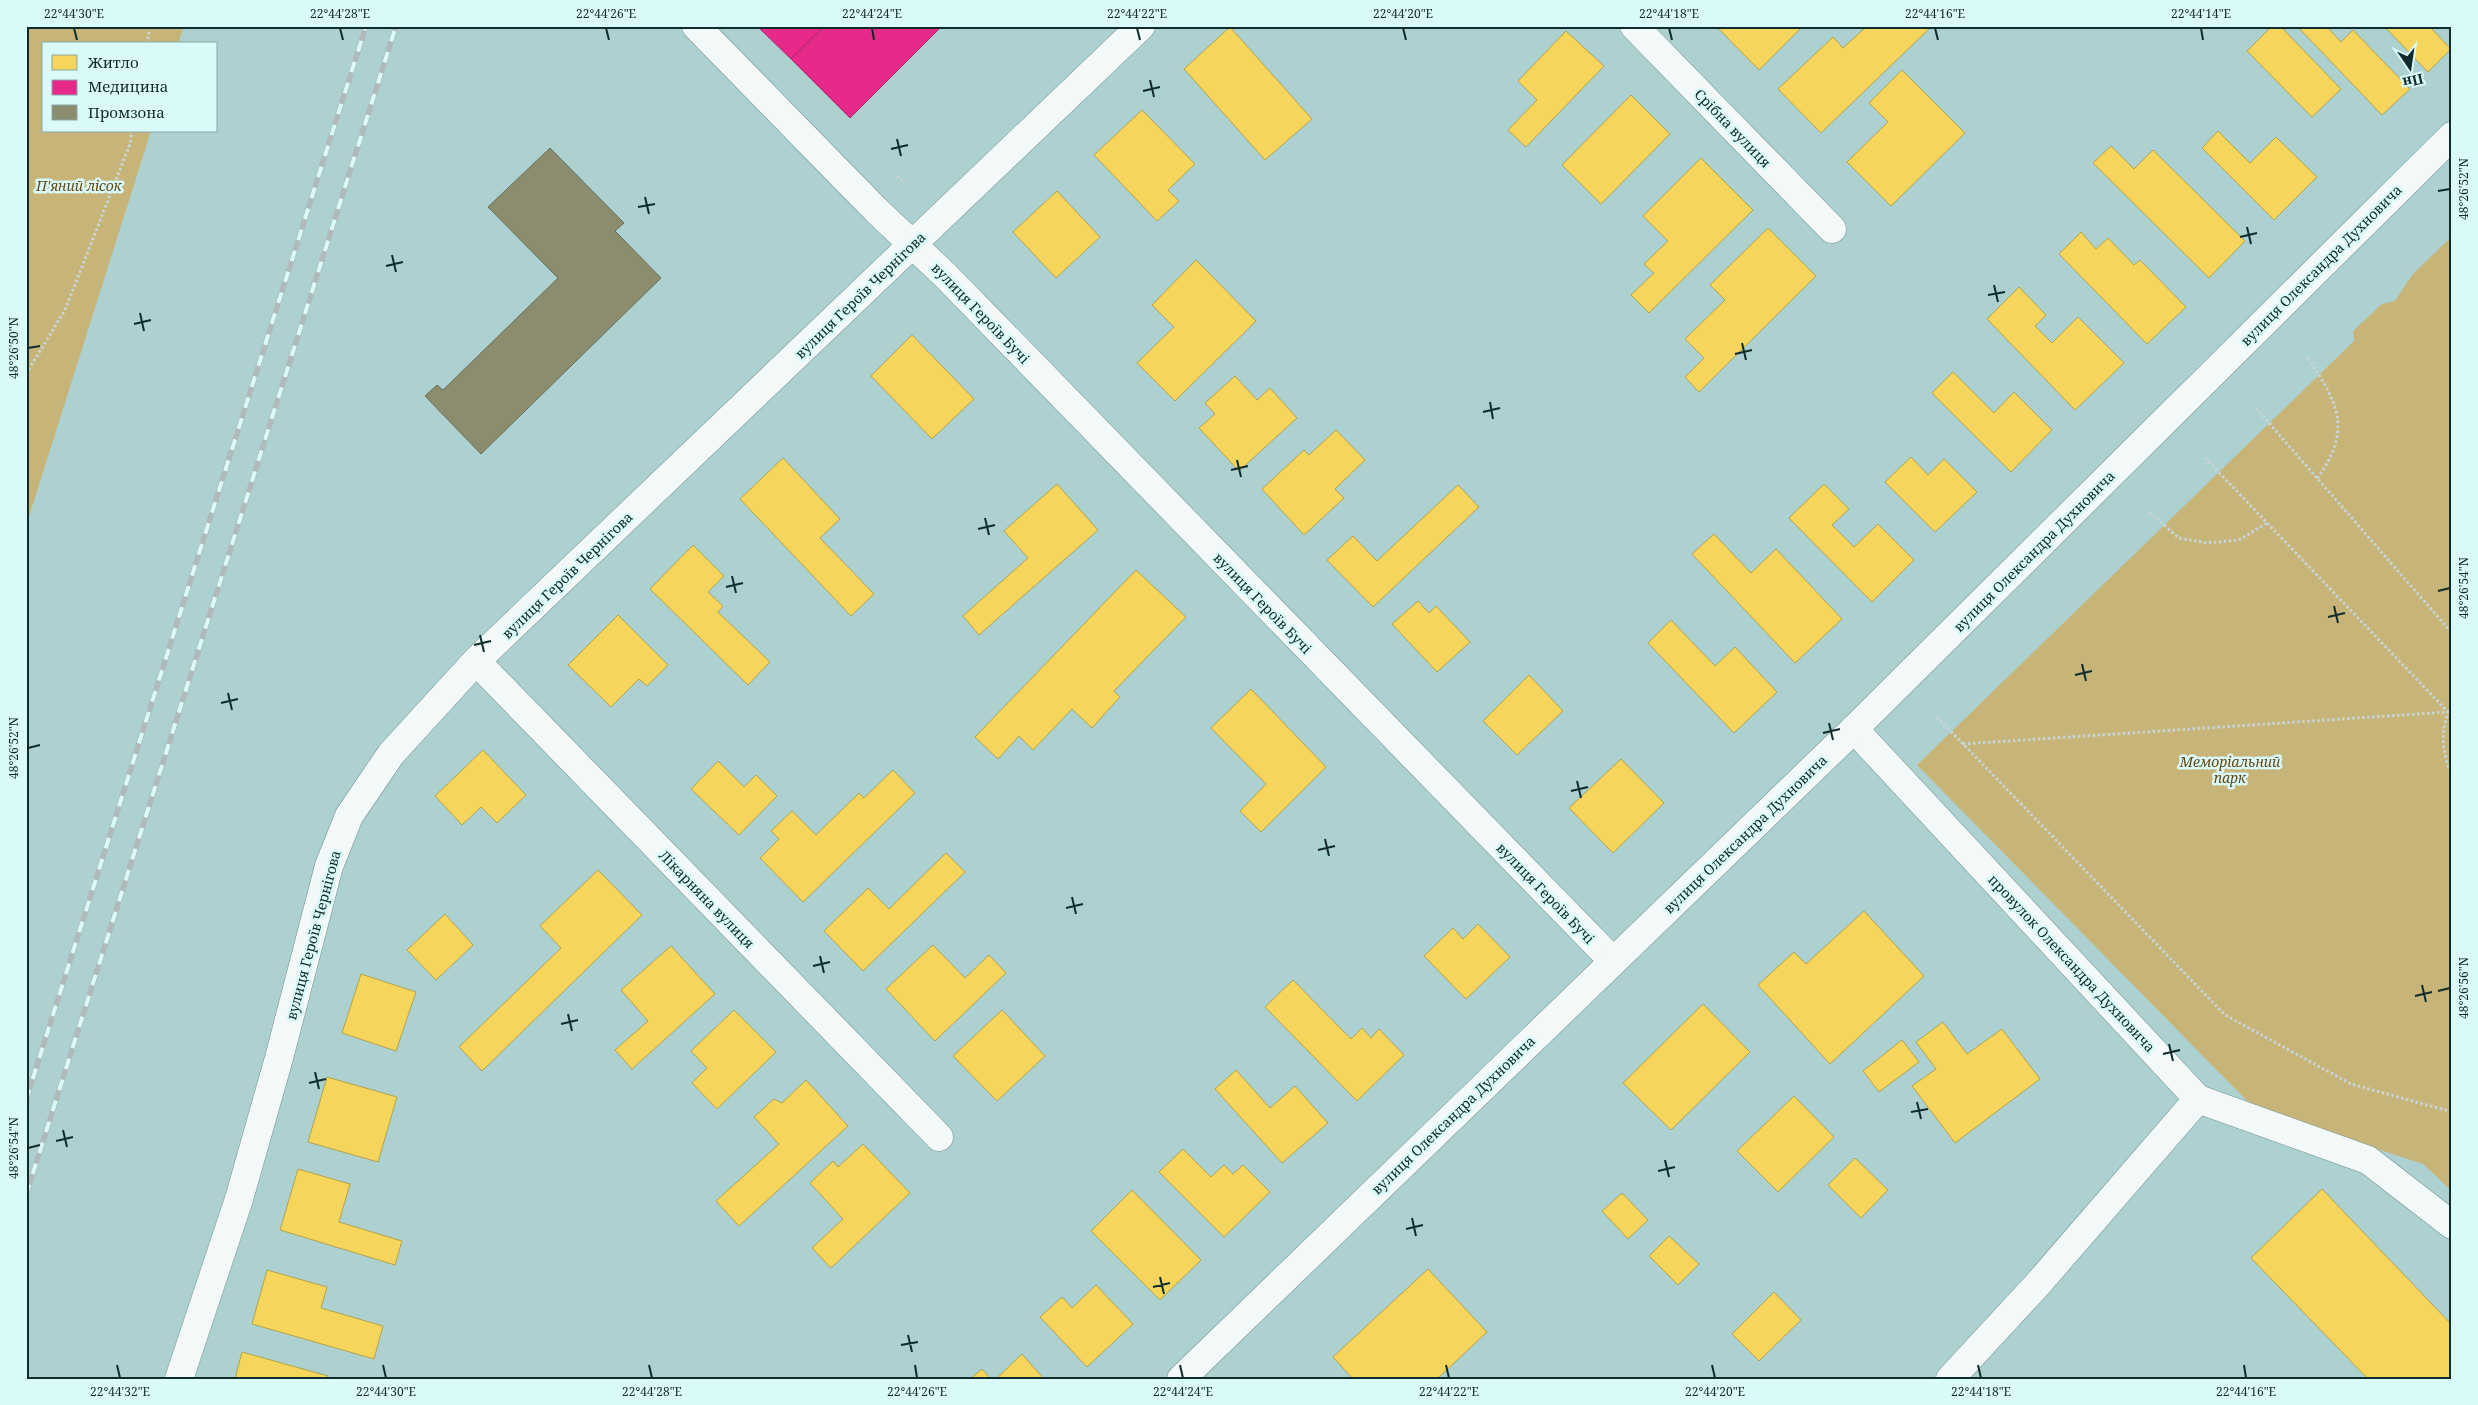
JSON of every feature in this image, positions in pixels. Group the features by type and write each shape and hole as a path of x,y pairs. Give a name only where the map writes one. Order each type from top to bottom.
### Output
{"street":[{"name":"вулиця Героїв Бучі","path":"696,26 877,211 914,244 1613,961"},
{"name":"вулиця Героїв Чернігова","path":"179,1379 250,1161 329,866 349,816 390,754 476,661 1141,26"},
{"name":"Срібна вулиця","path":"1634,26 1832,230"},
{"name":"вулиця Олександра Духновича","path":"1181,1379 1854,729 2452,136"},
{"name":"Лікарняна вулиця","path":"476,661 939,1137"},
{"name":"провулок Олександра Духновича","path":"1854,729 2198,1099"},
{"path":"1950,1379 2037,1285 2198,1099 2368,1160 2452,1225"}],"path":[{"path":"147,42 150,26"},
{"path":"26,374 65,310 130,144 132,132"},
{"path":"2308,358 2326,384 2339,424 2337,444 2330,461 2318,479"},
{"path":"2256,408 2452,633"},
{"path":"2205,458 2448,712"},
{"path":"2149,512 2179,538 2207,544 2239,540 2267,523"},
{"path":"2452,707 2448,712 2443,734 2444,748 2452,776"},
{"path":"1963,744 2448,712"},
{"path":"1938,717 2225,1015 2351,1084 2452,1112"}],"green space":[{"name":"П'яний лісок","path":"26,26 184,26 179,42 42,42 42,132 151,132 26,526"},
{"name":"Меморіальний парк","path":"2452,236 2452,1191 2423,1164 2255,1109 1917,765 2354,341 2353,331 2382,304 2395,301 2412,275"}],"building: Житло":[{"path":"1716,26 1803,26 1759,70"},
{"path":"1867,26 1932,26 1821,133 1778,89 1833,37 1843,48"},
{"path":"2272,26 2280,26 2341,89 2312,117 2247,51"},
{"path":"2297,26 2326,26 2341,42 2353,30 2410,89 2382,115"},
{"path":"2384,26 2429,26 2451,49 2428,72"},
{"path":"1230,27 1312,119 1265,160 1184,69"},
{"path":"1566,31 1604,66 1526,147 1508,130 1537,100 1518,81"},
{"path":"1902,70 1965,133 1891,206 1847,162 1888,122 1869,103"},
{"path":"1631,95 1670,134 1601,204 1562,165"},
{"path":"1142,110 1195,164 1168,190 1179,201 1157,221 1094,155"},
{"path":"2218,131 2250,163 2276,137 2317,177 2274,220 2202,148"},
{"path":"2111,146 2134,169 2153,150 2245,241 2209,278 2093,163"},
{"path":"1701,158 1753,210 1649,313 1631,295 1654,273 1644,264 1668,241 1643,216"},
{"path":"1057,191 1100,237 1056,278 1013,232"},
{"path":"1768,228 1816,276 1699,392 1685,377 1704,358 1685,339 1725,300 1710,285"},
{"path":"2081,232 2096,249 2108,238 2134,265 2140,260 2186,307 2147,344 2059,254"},
{"path":"1196,260 1256,321 1175,401 1137,363 1174,327 1152,305"},
{"path":"2019,287 2046,315 2035,326 2052,343 2078,317 2124,363 2075,410 1987,319"},
{"path":"912,335 974,399 932,439 871,376"},
{"path":"1953,372 1994,413 2014,392 2052,430 2011,472 1932,393"},
{"path":"1235,376 1257,400 1270,388 1297,418 1239,471 1199,428 1215,414 1205,403"},
{"path":"1336,430 1365,460 1335,489 1344,498 1304,535 1262,489 1304,450 1309,455"},
{"path":"1911,457 1928,475 1944,459 1977,492 1935,532 1885,482"},
{"path":"783,458 840,519 820,538 874,594 851,616 740,499"},
{"path":"1057,484 1098,530 979,635 963,616 1028,558 1004,531"},
{"path":"1824,484 1849,509 1832,525 1854,547 1878,524 1914,560 1872,602 1789,518"},
{"path":"1458,485 1479,507 1373,607 1327,560 1353,536 1377,561"},
{"path":"1714,534 1751,573 1776,549 1842,619 1795,663 1692,554"},
{"path":"693,545 724,576 708,592 723,606 718,612 770,662 748,685 650,589"},
{"path":"1136,570 1186,617 1114,691 1120,697 1092,728 1072,709 1033,750 1019,736 998,759 975,737"},
{"path":"1418,601 1429,613 1436,606 1470,642 1437,672 1392,624"},
{"path":"618,615 668,665 647,686 639,679 611,707 568,665"},
{"path":"1671,620 1715,666 1735,647 1777,692 1734,733 1648,643"},
{"path":"1529,675 1563,711 1517,755 1483,721"},
{"path":"1251,689 1326,767 1261,832 1240,811 1266,784 1211,728"},
{"path":"483,750 526,795 497,823 481,807 462,825 435,796"},
{"path":"1621,759 1664,803 1613,853 1569,808"},
{"path":"718,761 744,787 756,775 777,796 739,835 691,789"},
{"path":"893,770 915,793 803,902 760,858 779,839 771,831 792,811 816,835 859,793 864,798"},
{"path":"946,853 965,872 863,971 824,931 868,888 889,909"},
{"path":"598,870 642,915 482,1071 459,1047 561,948 540,926"},
{"path":"1864,911 1924,976 1830,1064 1758,985 1794,952 1806,964"},
{"path":"445,914 473,945 436,980 407,950"},
{"path":"1478,924 1510,957 1466,999 1424,956 1453,928 1463,939"},
{"path":"933,945 965,978 989,955 1006,973 935,1041 886,989"},
{"path":"671,946 715,994 632,1069 615,1050 648,1021 621,990"},
{"path":"361,974 416,992 396,1051 342,1033"},
{"path":"1293,980 1351,1039 1362,1028 1371,1038 1379,1029 1404,1055 1357,1101 1265,1007"},
{"path":"1703,1004 1750,1052 1671,1130 1623,1083"},
{"path":"734,1010 776,1052 717,1109 692,1083 707,1068 691,1051"},
{"path":"1002,1010 1045,1056 997,1101 953,1056"},
{"path":"1943,1022 1967,1054 2002,1029 2040,1079 1955,1143 1912,1086 1936,1069 1916,1042"},
{"path":"1902,1040 1919,1062 1879,1092 1863,1071"},
{"path":"1236,1070 1270,1108 1295,1086 1328,1123 1282,1163 1215,1089"},
{"path":"327,1077 397,1097 378,1162 308,1142"},
{"path":"806,1080 848,1126 739,1226 716,1201 779,1144 754,1117 774,1099 782,1103"},
{"path":"1794,1096 1834,1137 1778,1192 1737,1151"},
{"path":"863,1144 910,1193 831,1268 812,1248 843,1219 810,1183 833,1161 838,1167"},
{"path":"1183,1149 1211,1177 1224,1165 1233,1174 1243,1165 1270,1192 1224,1237 1159,1172"},
{"path":"1855,1158 1888,1190 1861,1218 1828,1185"},
{"path":"298,1169 350,1184 339,1222 402,1241 395,1265 280,1230"},
{"path":"2322,1189 2452,1325 2452,1379 2368,1379 2251,1258"},
{"path":"1132,1190 1201,1260 1160,1300 1091,1231"},
{"path":"1622,1193 1648,1220 1628,1239 1602,1211"},
{"path":"1669,1236 1699,1264 1678,1285 1649,1256"},
{"path":"1428,1269 1487,1332 1437,1379 1353,1379 1333,1357"},
{"path":"267,1270 327,1287 321,1308 383,1326 374,1359 252,1324"},
{"path":"1096,1285 1133,1324 1087,1367 1040,1317 1062,1297 1072,1308"},
{"path":"1774,1292 1801,1320 1759,1361 1732,1334"},
{"path":"242,1352 328,1376 327,1379 235,1379"},
{"path":"1022,1354 1044,1379 996,1379"},
{"path":"982,1369 991,1379 970,1379"}],"building: Медицина":[{"path":"757,26 824,26 791,59"},
{"path":"824,26 942,26 850,118 791,59"}],"building: Промзона":[{"path":"550,148 624,223 615,231 661,278 481,454 425,396 437,385 443,390 558,278 488,207"}],"railway":[{"path":"26,1100 366,26"},
{"path":"26,1195 396,26"}]}
